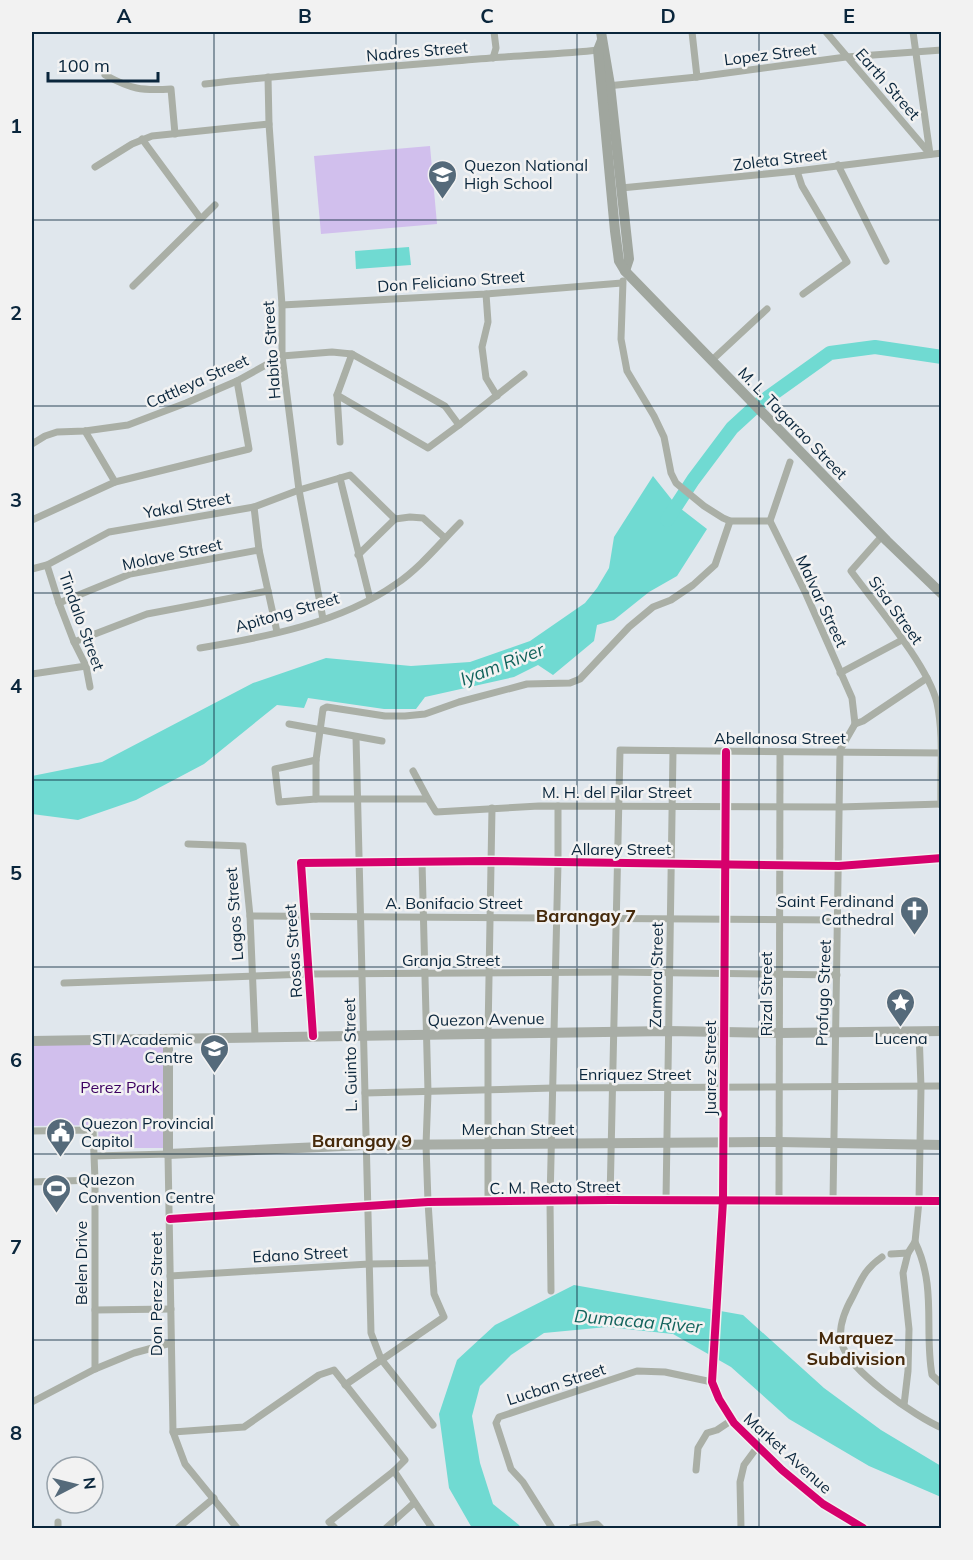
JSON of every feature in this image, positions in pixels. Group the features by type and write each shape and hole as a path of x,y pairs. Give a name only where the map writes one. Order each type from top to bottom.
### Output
{"main road":[{"name":"M. L. Tagarao Street","path":"601,43 615,231 620,261 625,271 882,536 942,594"},
{"name":"M. L. Tagarao Street","path":"605,86 621,188 629,259 625,271"},
{"name":"Quezon Avenue","path":"32,1041 668,1031 780,1033 942,1031"},
{"name":"Juarez Street","path":"712,1382 723,1201 723,1031"},
{"name":"Don Perez Street","path":"168,1040 168,1154"},
{"name":"Merchan Street","path":"168,1154 366,1145 779,1142 942,1145"},
{"name":"Market Avenue","path":"712,1382 732,1420 758,1446 801,1487 863,1528"}],"street":[{"path":"492,58 496,48 494,32"},
{"path":"692,32 697,77"},
{"name":"Earth Street","path":"826,32 930,154"},
{"path":"913,32 930,154"},
{"name":"Nadres Street","path":"205,84 492,58 569,54 601,43"},
{"name":"Lopez Street","path":"605,86 697,77 846,57 942,50"},
{"path":"105,75 132,88 171,89 176,135"},
{"name":"Habito Street","path":"268,77 269,124 282,305 282,356 299,490 323,619"},
{"path":"95,167 142,139 152,136 269,124"},
{"path":"142,139 201,219"},
{"name":"Zoleta Street","path":"621,188 797,171 942,153"},
{"path":"838,165 886,261"},
{"path":"797,171 802,186 847,262 804,294"},
{"path":"133,286 215,206"},
{"path":"625,271 622,283 621,339 627,371 664,437 671,472 678,486 704,506 730,521 770,521 790,462"},
{"name":"Don Feliciano Street","path":"282,305 486,294 622,283"},
{"path":"486,294 488,321 482,347 486,378 497,396"},
{"path":"711,361 767,309"},
{"name":"Cattleya Street","path":"32,444 57,432 128,425 237,381 282,356 332,352 352,354 445,406 459,425"},
{"path":"340,442 337,395 352,354"},
{"path":"337,395 428,448 524,374"},
{"path":"32,520 115,482 249,449 237,381"},
{"path":"85,431 115,482"},
{"name":"Yakal Street","path":"32,569 47,564 109,532 254,507 299,490 350,475 395,519"},
{"path":"340,478 370,599"},
{"path":"254,507 259,550 277,632"},
{"path":"358,555 395,519 423,518 445,538"},
{"path":"316,799 316,760 323,709 327,707 385,716 425,714 459,702 527,684 570,683 580,679 629,627 653,608 671,600 693,585 715,565 730,521"},
{"name":"Malvar Street","path":"770,521 806,594 852,698 855,724"},
{"name":"Apitong Street","path":"200,648 246,640 323,619 370,599 398,584 460,523"},
{"name":"Sisa Street","path":"882,536 851,571 927,678 937,705 941,753 941,805"},
{"name":"Molave Street","path":"59,603 130,574 259,550"},
{"name":"Tindalo Street","path":"47,564 59,603 86,666 90,687"},
{"path":"74,642 147,614 268,591"},
{"path":"840,673 902,640"},
{"path":"32,674 86,666"},
{"path":"840,750 855,724 927,678"},
{"path":"289,724 382,741"},
{"name":"L. Guinto Street","path":"356,738 371,1333 381,1359 433,1425"},
{"name":"Abellanosa Street","path":"619,805 620,750 780,752 840,750 941,753"},
{"name":"Profugo Street","path":"833,1200 840,750"},
{"name":"Zamora Street","path":"666,1200 673,751"},
{"name":"Juarez Street","path":"723,1031 726,752"},
{"name":"Rizal Street","path":"779,1200 780,752"},
{"name":"M. H. del Pilar Street","path":"316,760 275,769 279,801 428,799 436,812 492,808 619,805 839,807 941,805"},
{"path":"412,771 428,799"},
{"path":"610,1200 619,805"},
{"path":"551,1291 550,1201 558,806"},
{"path":"488,1201 487,1090 492,808"},
{"name":"Lagos Street","path":"188,844 243,846 250,916 255,1036"},
{"name":"Allarey Street","path":"300,863 672,862 839,866 942,858"},
{"path":"345,1385 444,1317 434,1294 428,1202 427,1035 422,862"},
{"name":"Rosas Street","path":"300,863 313,1036"},
{"name":"A. Bonifacio Street","path":"250,916 423,915 838,920"},
{"name":"Granja Street","path":"64,983 309,974 615,972 837,975"},
{"path":"919,1031 921,1087 919,1201 915,1242 929,1292 932,1375 942,1384"},
{"name":"Enriquez Street","path":"365,1093 553,1088 942,1086"},
{"name":"Belen Drive","path":"32,1131 93,1130 95,1369"},
{"name":"Merchan Street","path":"95,1156 168,1154"},
{"name":"Don Perez Street","path":"168,1154 173,1432 185,1464 237,1528"},
{"path":"32,1182 95,1180"},
{"name":"C. M. Recto Street","path":"170,1219 428,1202 942,1201"},
{"path":"904,1405 909,1329 903,1273 908,1253 915,1242"},
{"path":"891,1254 908,1253"},
{"path":"882,1257 868,1266 851,1299 840,1329 841,1343 852,1361 871,1382 927,1422 942,1428"},
{"name":"Edano Street","path":"170,1276 369,1264 432,1263"},
{"path":"95,1310 171,1309"},
{"path":"32,1402 95,1369 134,1353 171,1343"},
{"path":"173,1432 244,1427 319,1375 334,1370 405,1460 394,1472 329,1522 335,1528"},
{"name":"Lucban Street","path":"552,1528 523,1482 511,1469 496,1423 499,1417 637,1371 665,1372 712,1382"},
{"path":"696,1470 698,1448 707,1433 717,1430 732,1420"},
{"path":"741,1528 740,1482 744,1465 758,1446"},
{"path":"394,1472 432,1528"},
{"path":"178,1528 214,1498"},
{"path":"386,1528 414,1503"},
{"path":"572,1528 597,1524 601,1528"}],"green space":[{"path":"430,146 437,224 321,234 314,156"},
{"name":"Perez Park","path":"164,1044 165,1148 99,1148 98,1125 32,1126 32,1045"}],"water":[{"path":"409,247 411,265 356,269 355,251"},
{"path":"653,476 676,505 707,529 677,576 649,592 614,620 597,625 594,641 553,675 538,665 514,677 425,697 416,709 384,709 308,698 304,708 277,705 204,764 136,800 78,820 32,814 32,776 102,762 253,683 326,658 411,666 470,662 530,641 585,603 597,588 609,568 614,537"},
{"name":"Dumacaa River","path":"574,1285 743,1315 824,1388 881,1430 941,1466 941,1497 869,1466 789,1419 731,1367 673,1334 607,1327 544,1333 511,1355 480,1386 472,1416 480,1463 493,1504 521,1528 472,1528 449,1488 439,1414 457,1360 495,1325"}],"waterway":[{"name":"Iyam River","path":"667,520 693,480 732,428 756,406 830,353 875,347 942,357"}],"cycle path":[{"path":"726,752 723,1201 712,1382 719,1399 734,1423 782,1470 823,1504 863,1528"},
{"path":"313,1036 301,863 491,861 839,866 942,858"},
{"path":"170,1219 428,1202 942,1201"}],"place":[{"name":"Quezon National High School","path":"443,200"},
{"name":"Saint Ferdinand Cathedral","path":"915,936"},
{"name":"Lucena","path":"901,1028"},
{"name":"STI Academic Centre","path":"214,1074"},
{"name":"Quezon Provincial Capitol","path":"60,1158"},
{"name":"Quezon Convention Centre","path":"57,1214"}],"district":[{"name":"Barangay 7","path":"586,915"},
{"name":"Barangay 9","path":"362,1140"},
{"name":"Marquez Subdivision","path":"856,1347"}]}
